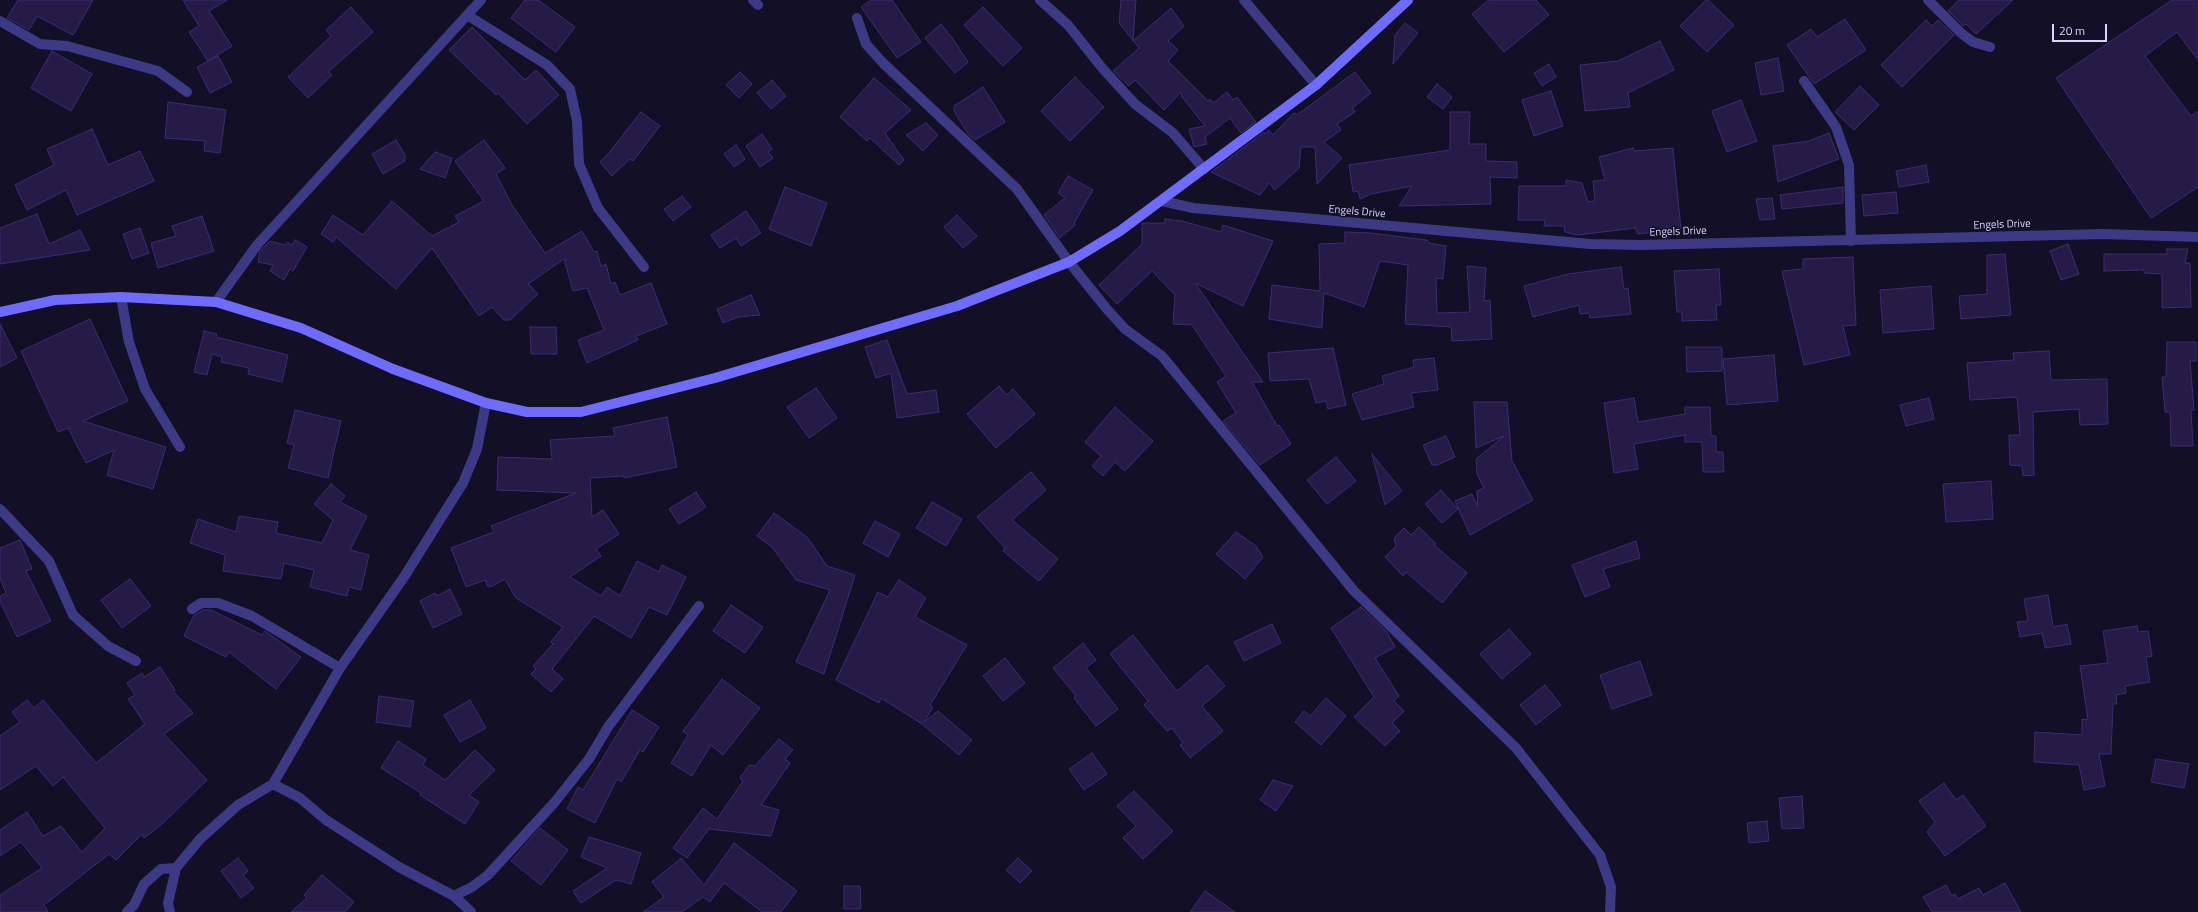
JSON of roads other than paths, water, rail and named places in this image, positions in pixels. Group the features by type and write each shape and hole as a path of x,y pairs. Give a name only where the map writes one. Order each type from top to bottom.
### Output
{"main road":[{"path":"0,312 55,300 121,297 216,302 301,328 393,369 486,403 527,412 581,412 715,378 957,306 1069,262 1120,231 1162,201 1316,85 1408,0"}],"street":[{"path":"216,302 257,245 481,0"},
{"path":"1040,0 1068,25 1103,69 1135,104 1173,133 1204,169"},
{"path":"1244,0 1316,85"},
{"path":"1928,0 1961,33 1974,42 1990,47"},
{"path":"468,15 547,65 570,89 577,122 579,164 598,208 644,267"},
{"path":"857,18 866,44 883,63 1016,189 1069,262 1125,329 1162,356 1354,591 1516,748 1600,855 1611,888 1610,912"},
{"path":"0,21 40,44 67,46 158,71 187,92"},
{"path":"1804,81 1836,127 1849,166 1851,241"},
{"name":"Engels Drive","path":"1162,201 1193,208 1590,244 1640,245 1851,241 2103,234 2198,237"},
{"path":"121,297 129,342 145,389 180,446"},
{"path":"170,912 168,903 176,868 200,839 238,805 273,784 340,668 404,577 463,483 477,449 486,403"},
{"path":"0,509 49,561 73,615 108,646 136,661"},
{"path":"192,610 201,603 218,603 252,616 340,668"},
{"path":"454,896 472,887 488,875 554,803 589,759 608,727 669,643 699,606"},
{"path":"273,784 300,798 326,820 400,867 454,896 471,912"},
{"path":"126,912 134,905 144,884 161,869 176,868"}]}
